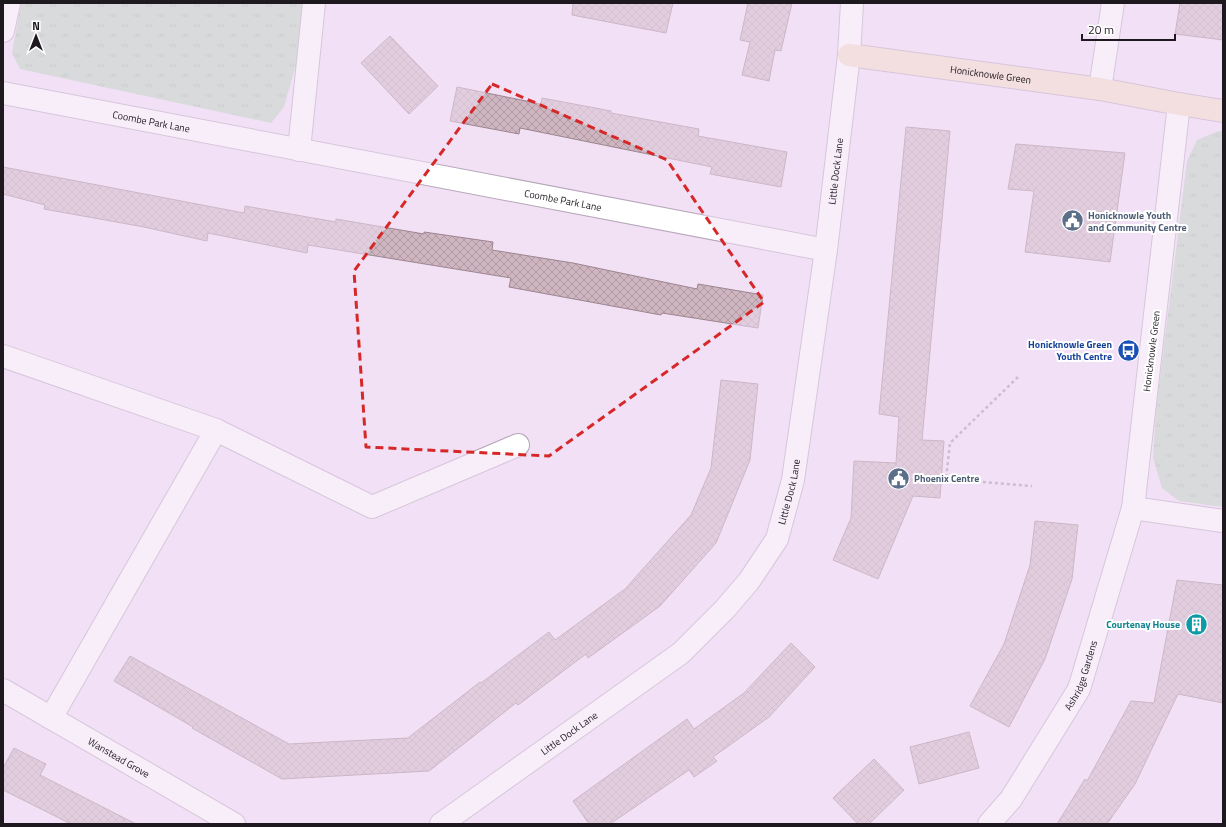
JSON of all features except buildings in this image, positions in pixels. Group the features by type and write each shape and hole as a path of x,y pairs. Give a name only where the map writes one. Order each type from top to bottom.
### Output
{"street":[{"path":"3,31 9,3"},
{"path":"299,150 314,3"},
{"name":"Little Dock Lane","path":"442,824 681,653 724,609 753,575 777,539 793,480 826,250 850,55 852,3"},
{"path":"1100,89 1114,3"},
{"name":"Honicknowle Green","path":"850,55 1100,89 1223,111"},
{"name":"Coombe Park Lane","path":"3,93 826,250"},
{"name":"Honicknowle Green","path":"1134,508 1179,104"},
{"path":"3,356 216,430 372,507 518,445"},
{"path":"51,718 216,430"},
{"path":"1134,508 1223,521"},
{"name":"Ashridge Gardens","path":"989,824 1011,798 1079,689 1134,508"},
{"name":"Wanstead Grove","path":"3,690 234,824"}],"path":[{"path":"1018,378 950,443 946,479 1032,486"}],"highlighted area":[{"path":"492,84 667,160 764,302 549,456 366,447 354,271"}],"green space":[{"path":"21,3 305,3 299,54 284,107 271,123 20,69 12,53"},
{"path":"1218,131 1223,131 1223,507 1179,501 1162,488 1153,458 1156,410 1187,161 1197,140"}],"place":[{"name":"Honicknowle Youth and Community Centre","path":"1073,221"},
{"name":"Honicknowle Green Youth Centre","path":"1128,350"},
{"name":"Phoenix Centre","path":"898,478"},
{"name":"Courtenay House","path":"1196,624"}]}
